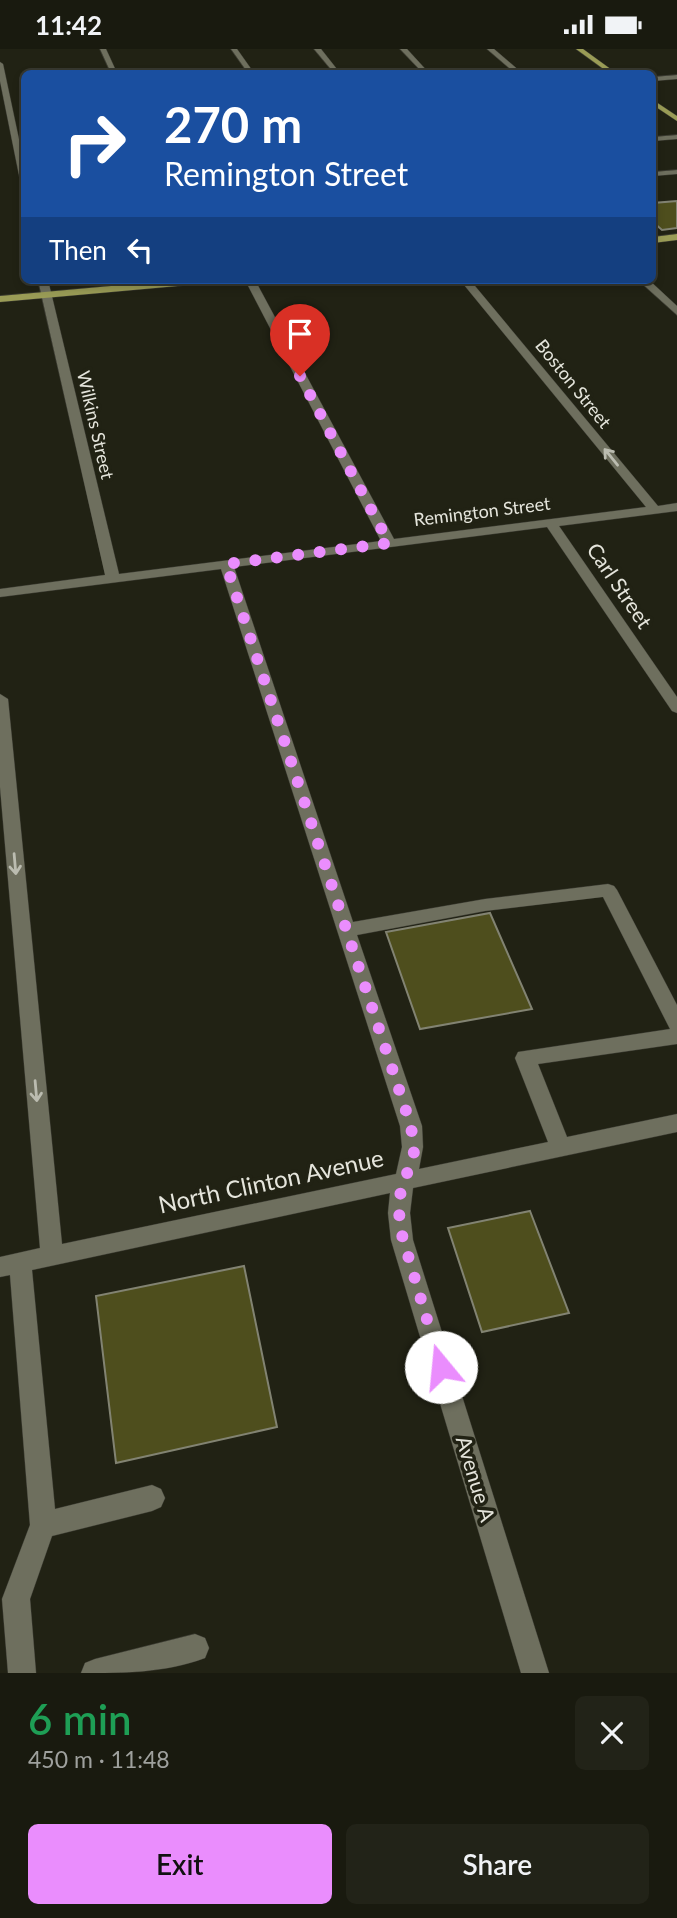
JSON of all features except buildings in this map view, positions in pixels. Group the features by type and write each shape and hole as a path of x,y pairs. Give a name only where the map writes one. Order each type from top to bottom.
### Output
{"main road":[{"path":"579,49 609,70"},
{"path":"656,106 677,119"},
{"path":"656,240 677,237"},
{"path":"0,299 167,284"}],"street":[{"path":"103,49 113,70"},
{"path":"234,49 249,70"},
{"path":"317,49 334,70"},
{"path":"403,49 423,70"},
{"path":"490,49 515,70"},
{"path":"0,64 21,165"},
{"path":"656,79 677,77"},
{"path":"664,78 677,87"},
{"path":"12,121 21,120"},
{"path":"656,139 677,137"},
{"path":"656,174 677,172"},
{"name":"Wilkins Street","path":"44,284 113,579"},
{"path":"252,284 389,543"},
{"name":"Boston Street","path":"468,284 654,509"},
{"path":"647,284 677,312"},
{"name":"Remington Street","path":"0,593 677,506"},
{"name":"Carl Street","path":"550,523 677,708"},
{"name":"Avenue A","path":"226,564 411,1126 414,1152 399,1210 402,1240 535,1673"},
{"path":"0,699 51,1256"},
{"path":"347,930 485,905 608,890 677,1024"},
{"path":"561,1148 525,1058 677,1035"},
{"name":"North Clinton Avenue","path":"10,1265 677,1123"},
{"path":"10,1265 43,1525 16,1599 22,1673"},
{"path":"43,1525 152,1498"},
{"path":"95,1673 195,1648"}],"route":[{"path":"300,376 389,543 226,564 411,1126 414,1152 400,1195 399,1225 441,1367"}]}
